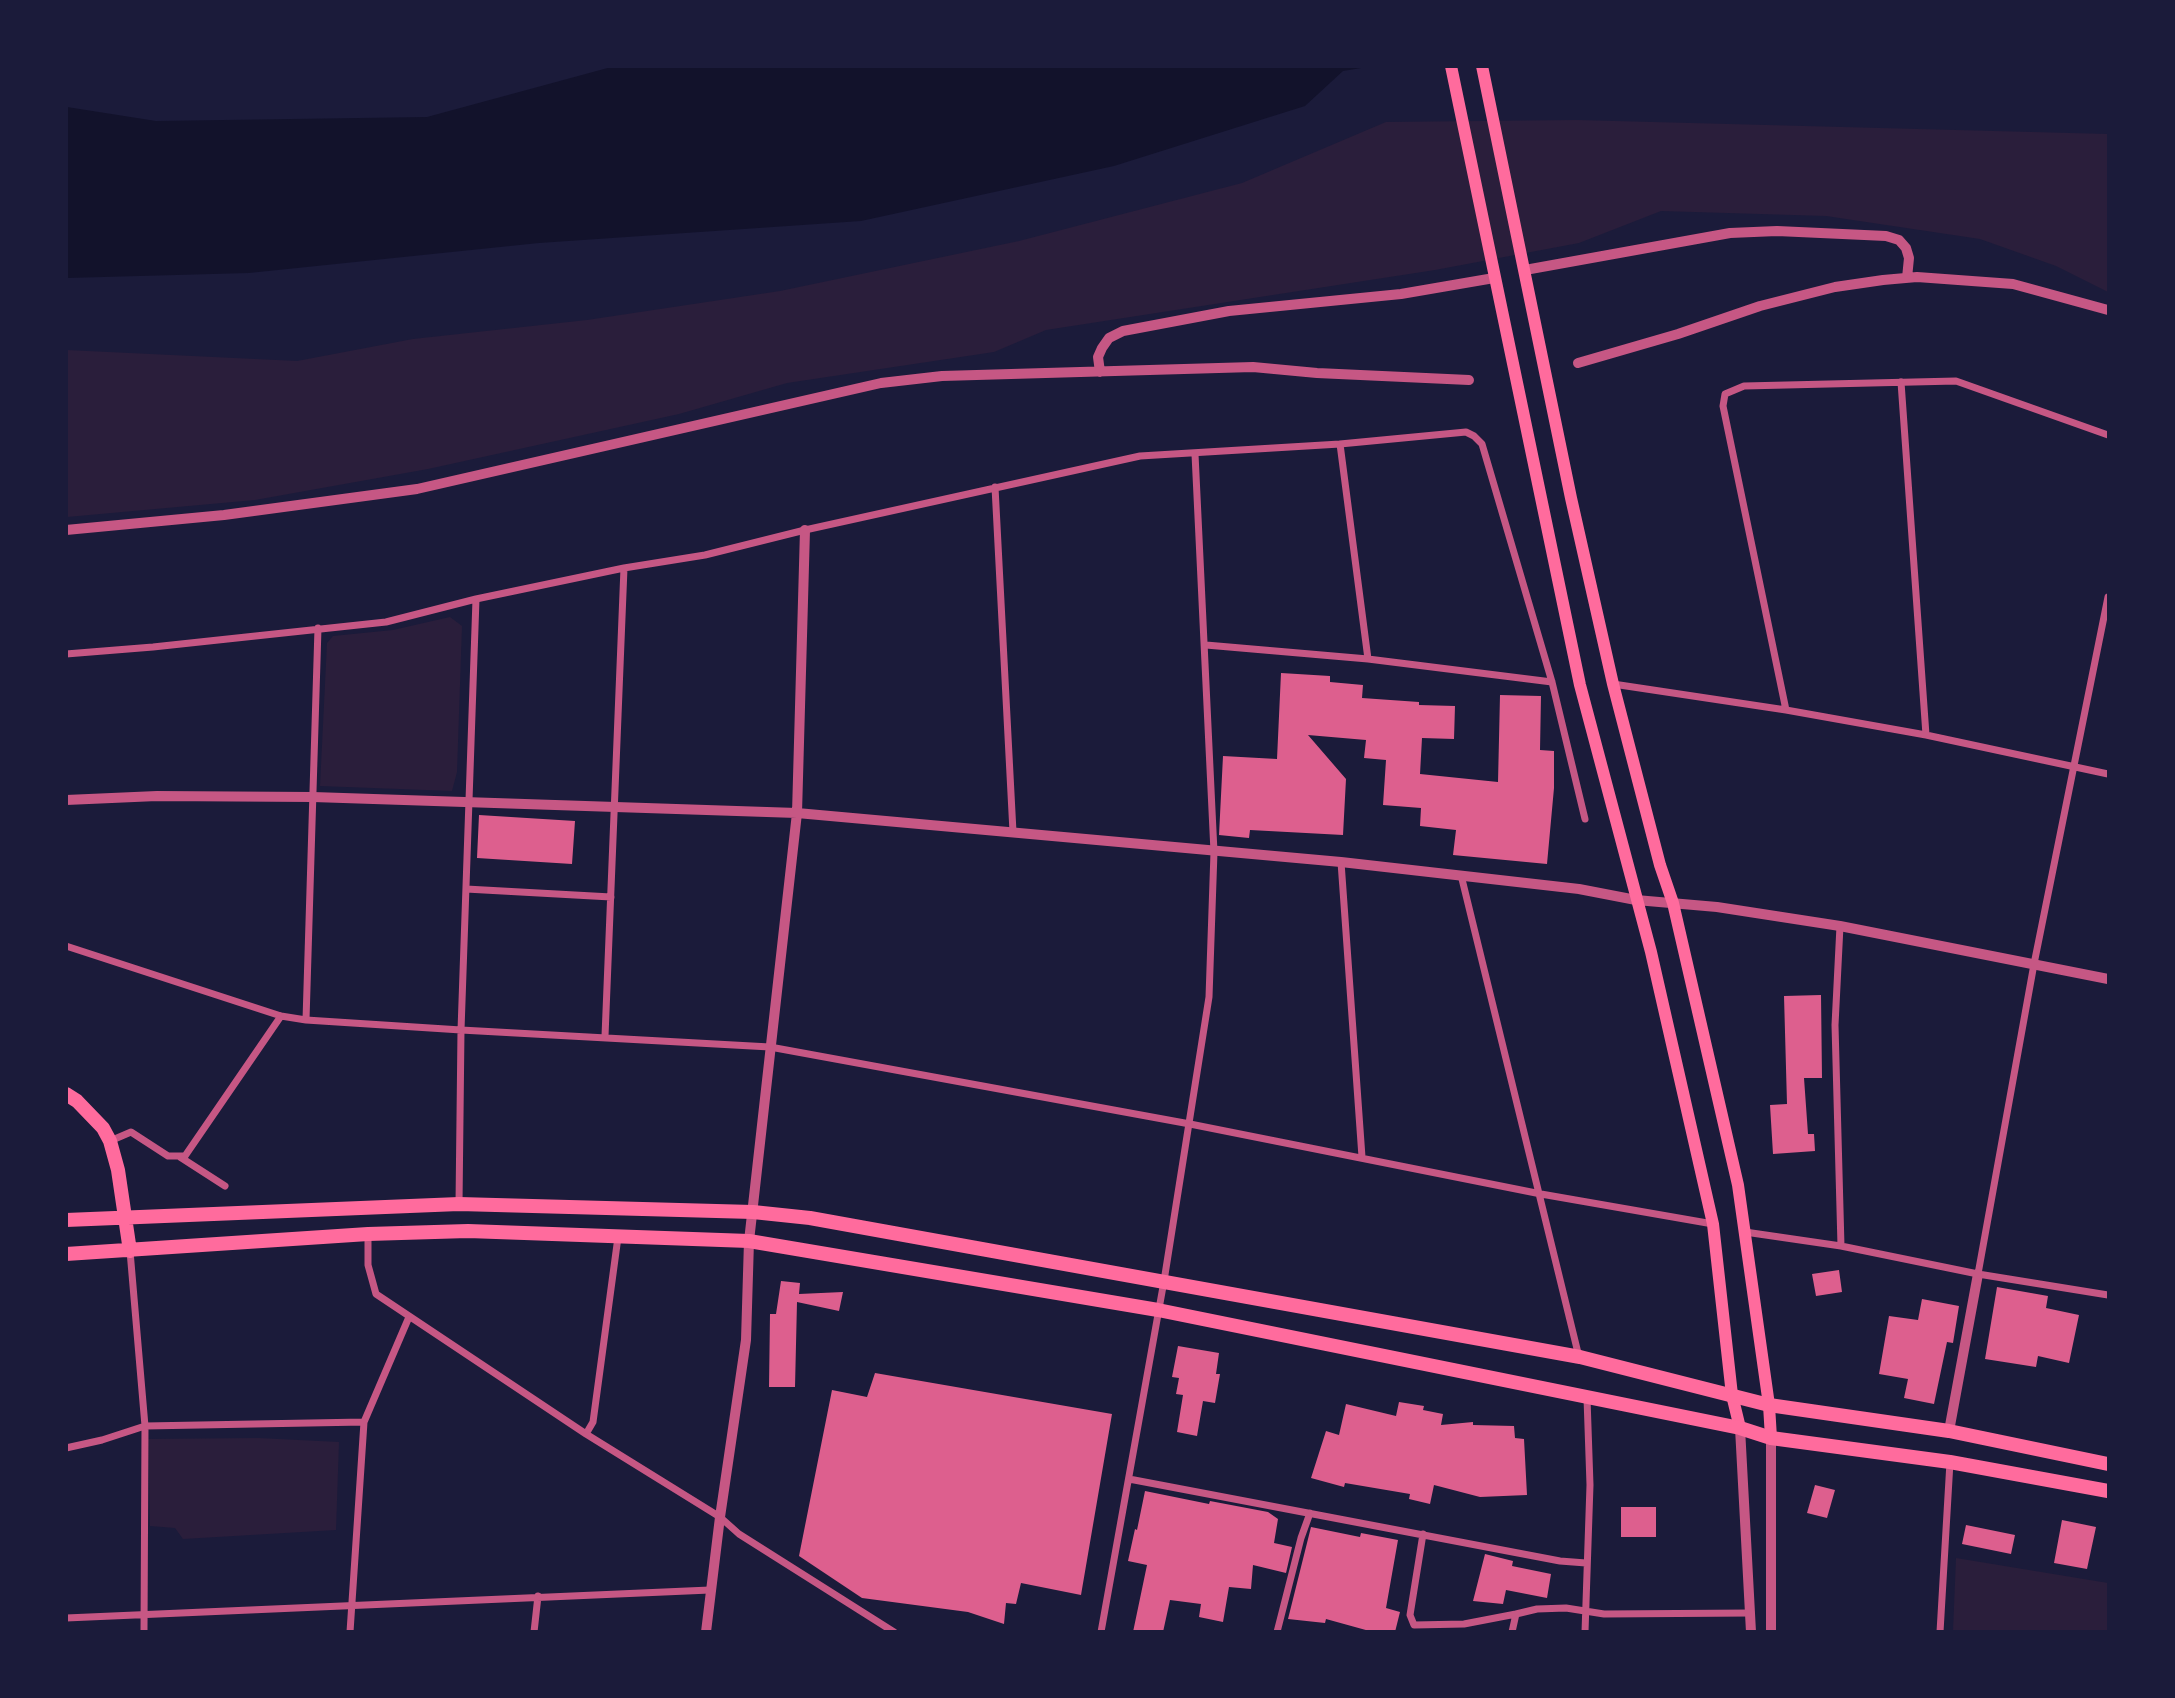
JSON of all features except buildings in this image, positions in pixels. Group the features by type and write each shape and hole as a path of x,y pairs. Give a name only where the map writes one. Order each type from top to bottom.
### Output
{"highway":[{"path":"66,1094 77,1101 103,1128 110,1141 118,1170 130,1251"},
{"path":"66,1220 458,1204 753,1212 810,1218 1580,1357 1769,1405 1949,1431 2109,1464"},
{"path":"66,1254 368,1234 468,1231 749,1241 1158,1310 1740,1428 1771,1438 1950,1462 2109,1492"}],"main road":[{"path":"1451,66 1580,685 1651,952 1713,1224 1732,1395 1740,1428"},
{"path":"1482,66 1572,498 1614,684 1672,903 1738,1185 1769,1405 1771,1438"}],"street":[{"path":"1525,270 1730,233 1777,231 1899,240 1906,248 1909,258 1907,278"},
{"path":"1100,372 1098,357 1102,348 1109,338 1123,331 1229,312 1401,294 1494,278"},
{"path":"1578,363 1678,334 1760,306 1835,287 1907,278 2013,285 2109,310"},
{"path":"66,530 224,515 417,489 881,383 942,376 1253,367 1469,380"},
{"path":"1786,710 1723,406 1725,394 1744,386 1956,381 1968,383 2109,435"},
{"path":"1901,382 1926,735"},
{"path":"66,654 153,648 386,622 476,599 624,568 705,555 805,530 1140,456 1340,444 1466,432 1482,444 1552,682 1585,819"},
{"path":"1340,444 1368,659"},
{"path":"1101,1632 1164,1281 1209,997 1214,852 1195,454"},
{"path":"995,487 1013,832"},
{"path":"706,1632 746,1340 749,1241 797,813 805,530"},
{"path":"605,1036 624,568"},
{"path":"1949,1431 2034,964 2109,597"},
{"path":"458,1204 461,1030 476,599"},
{"path":"306,1020 318,628"},
{"path":"1206,645 1368,659 1552,682"},
{"path":"1614,684 1926,735 2109,774"},
{"path":"66,800 158,796 313,797 469,800 797,813 1341,862 1579,889 1636,900 1717,907 1840,926 2109,979"},
{"path":"1341,862 1362,1157"},
{"path":"1461,875 1580,1357"},
{"path":"466,889 611,897"},
{"path":"1840,926 1835,1037 1840,1246"},
{"path":"66,946 281,1016 461,1030 771,1047 1362,1157 1541,1194 1713,1224"},
{"path":"110,1141 131,1132 169,1156 185,1156 281,1016"},
{"path":"180,1157 225,1186"},
{"path":"1745,1232 1840,1246 1978,1274 2109,1295"},
{"path":"368,1234 368,1265 376,1294 586,1434 720,1517 739,1534 894,1632"},
{"path":"586,1434 593,1422 618,1237"},
{"path":"130,1251 145,1426 144,1632"},
{"path":"350,1632 364,1422 409,1317"},
{"path":"1585,1632 1590,1485 1587,1397"},
{"path":"66,1448 145,1426 364,1422"},
{"path":"1740,1428 1751,1632"},
{"path":"1771,1438 1772,1632"},
{"path":"1940,1632 1950,1462"},
{"path":"1129,1479 1560,1561 1586,1563"},
{"path":"1277,1632 1310,1513"},
{"path":"1423,1534 1410,1615 1414,1625 1464,1624 1556,1608 1605,1614 1751,1613"},
{"path":"66,1618 710,1590"},
{"path":"534,1632 538,1596"},
{"path":"1512,1632 1516,1614"}],"shaded area":[{"path":"615,66 1367,67 1343,71 1305,106 1114,166 861,221 539,243 249,273 67,278 67,107 156,121 427,117"},
{"path":"1577,120 2108,134 2108,292 2056,266 1980,239 1826,216 1661,211 1579,243 1435,270 1046,330 994,352 787,383 679,414 428,469 255,500 67,517 66,350 297,361 413,339 587,320 780,291 1019,241 1242,183 1386,122"},
{"path":"450,617 462,626 457,772 452,791 320,786 327,643 333,636 393,630"},
{"path":"258,1438 339,1442 336,1530 183,1539 175,1528 150,1526 148,1439"},
{"path":"1956,1558 2108,1583 2108,1631 1953,1631"}]}
